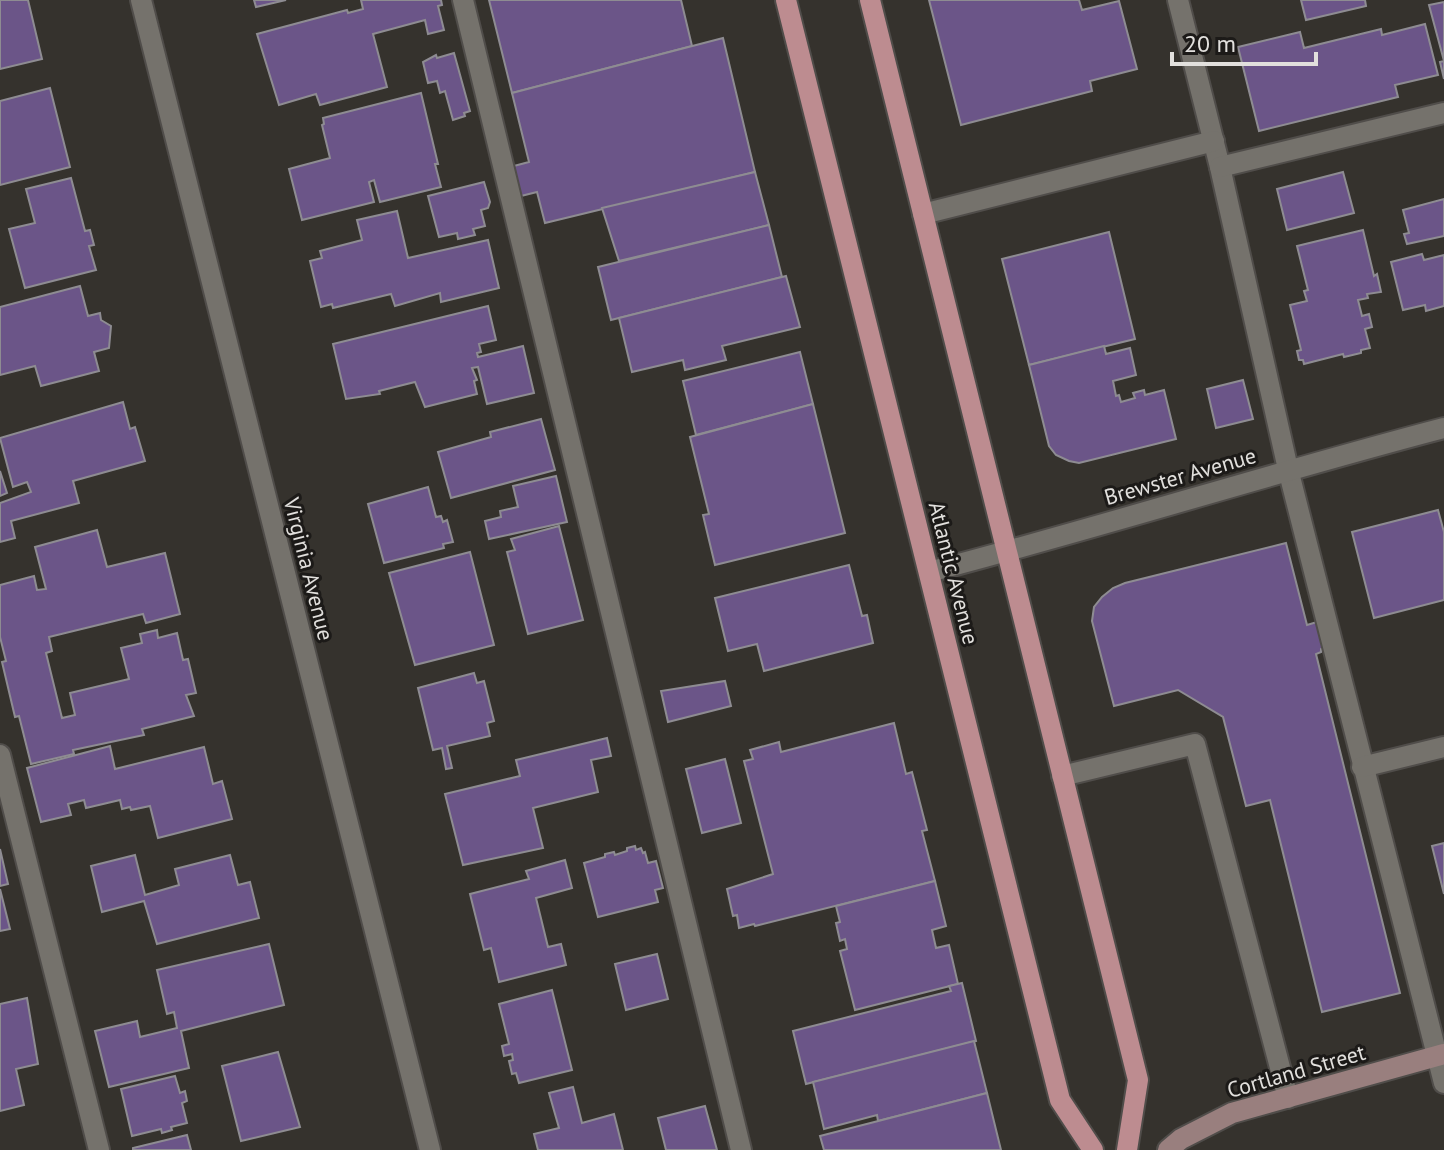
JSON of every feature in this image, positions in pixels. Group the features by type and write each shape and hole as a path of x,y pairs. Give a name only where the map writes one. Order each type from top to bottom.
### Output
{"main road":[{"name":"Atlantic Avenue","path":"786,0 1060,1100 1093,1150"},
{"path":"870,0 1138,1080 1127,1150"}],"street":[{"name":"Virginia Avenue","path":"141,0 430,1150"},
{"path":"463,0 741,1150"},
{"path":"1178,0 1214,141 1288,469 1362,767 1441,1055 1444,1083"},
{"path":"1220,167 1444,113"},
{"path":"923,214 1214,141"},
{"name":"Brewster Avenue","path":"929,572 1288,469 1444,428"},
{"path":"1062,776 1195,744 1288,1098"},
{"path":"1362,767 1444,747"},
{"path":"0,755 99,1150"},
{"name":"Cortland Street","path":"1168,1150 1181,1139 1232,1113 1441,1055"}],"building":[{"path":"0,0 28,0 42,59 0,69"},
{"path":"254,0 286,0 256,7"},
{"path":"361,0 441,0 442,5 438,6 444,30 428,34 425,20 373,34 387,87 320,105 316,94 279,105 257,34 347,10 348,13 363,9"},
{"path":"489,0 681,0 692,46 512,93"},
{"path":"929,0 1079,0 1082,10 1119,1 1137,69 1090,81 1092,91 961,125"},
{"path":"1301,0 1365,0 1366,6 1306,20"},
{"path":"1444,2 1444,61 1429,5"},
{"path":"1425,24 1438,75 1395,85 1398,97 1259,131 1238,47 1300,32 1304,48 1381,29 1382,35"},
{"path":"723,38 755,172 545,223 537,192 517,197 510,167 529,162 512,93"},
{"path":"454,53 470,111 453,120 445,91 440,93 437,81 428,83 423,62 436,55 437,58"},
{"path":"50,88 70,167 0,185 0,101"},
{"path":"421,93 441,187 380,202 374,180 369,182 374,202 302,220 289,169 330,158 323,118"},
{"path":"755,172 769,225 619,261 602,208"},
{"path":"1343,172 1354,213 1287,230 1277,189"},
{"path":"71,178 85,231 90,230 94,245 89,246 96,270 25,288 9,229 35,223 26,189"},
{"path":"484,182 490,202 488,208 481,210 485,226 473,229 475,235 458,239 457,233 439,237 428,196"},
{"path":"1444,199 1444,236 1407,244 1404,234 1409,233 1403,210"},
{"path":"397,211 408,258 488,240 499,288 441,302 440,293 395,306 391,294 333,308 332,304 321,307 310,261 322,258 320,251 362,240 357,220"},
{"path":"769,225 782,277 611,320 598,267"},
{"path":"1363,230 1381,292 1367,294 1368,298 1358,300 1362,316 1369,314 1372,327 1365,329 1370,348 1361,350 1361,353 1344,357 1343,354 1304,364 1303,360 1299,360 1297,351 1301,350 1290,305 1307,301 1304,291 1308,290 1297,246"},
{"path":"1109,232 1135,339 1029,365 1002,259"},
{"path":"1422,254 1424,260 1444,255 1444,306 1426,311 1425,305 1403,310 1391,262"},
{"path":"786,276 800,327 722,346 726,360 685,370 683,360 632,372 619,318"},
{"path":"80,286 88,316 100,313 101,320 111,326 109,348 94,352 99,371 41,386 35,366 0,375 0,307"},
{"path":"488,306 496,340 479,344 481,352 477,353 478,357 523,346 534,393 487,404 478,367 472,368 477,380 474,381 477,394 425,407 415,382 379,391 380,394 346,399 333,344"},
{"path":"1104,346 1106,354 1130,348 1136,375 1113,381 1116,396 1119,395 1121,402 1135,398 1133,393 1144,390 1145,395 1164,390 1176,439 1079,463 1069,461 1056,455 1049,446 1029,365"},
{"path":"800,352 813,404 696,435 683,381"},
{"path":"1243,380 1253,419 1216,428 1207,389"},
{"path":"123,402 130,429 135,427 145,461 73,481 79,503 11,521 15,538 0,542 0,503 31,492 27,482 13,487 0,438"},
{"path":"813,404 845,533 715,565 703,515 709,514 690,437"},
{"path":"541,419 555,470 451,498 438,452 491,437 490,432"},
{"path":"0,471 7,493 0,496"},
{"path":"556,476 567,522 489,539 485,521 501,517 500,511 518,507 513,486"},
{"path":"428,487 436,517 441,516 443,522 447,520 453,542 443,544 444,548 384,563 368,504"},
{"path":"1438,510 1444,532 1444,600 1374,618 1352,532"},
{"path":"559,526 583,620 528,634 507,552 515,550 511,539"},
{"path":"97,530 107,567 165,553 180,614 146,623 143,614 49,637 52,651 46,653 62,718 75,715 70,693 129,679 121,648 142,643 140,634 157,630 158,638 177,633 183,660 188,659 196,693 186,695 194,716 142,729 144,735 73,750 74,754 31,764 19,716 15,717 2,662 6,661 0,637 0,585 34,576 37,590 46,589 35,547"},
{"path":"1286,543 1307,625 1317,622 1323,648 1316,654 1400,993 1322,1012 1270,800 1246,806 1223,717 1178,690 1114,706 1092,621 1094,607 1102,597 1125,583"},
{"path":"470,552 494,645 415,665 389,573"},
{"path":"849,565 862,616 867,615 873,643 764,671 757,644 728,651 715,598"},
{"path":"474,673 477,683 484,681 494,721 487,723 490,736 447,746 452,768 446,769 442,748 433,750 418,688"},
{"path":"725,681 731,706 668,722 661,691"},
{"path":"894,723 906,774 912,772 927,830 922,831 935,881 739,928 727,889 773,874 744,761 753,759 750,750 779,742 781,752"},
{"path":"607,738 611,756 591,760 598,792 533,808 543,848 463,865 445,794 520,776 516,760"},
{"path":"110,746 115,769 204,747 213,784 222,781 232,819 158,838 150,806 122,809 120,800 86,808 84,800 68,804 71,815 41,822 27,768"},
{"path":"725,759 741,823 702,833 686,769"},
{"path":"1444,843 1444,894 1432,846"},
{"path":"635,846 636,850 641,848 645,852 648,863 656,861 663,888 655,890 658,902 598,917 584,863"},
{"path":"0,849 8,884 0,886"},
{"path":"135,855 145,895 179,885 175,869 230,855 238,885 250,882 259,918 157,944 144,901 102,912 91,866"},
{"path":"565,860 572,888 536,898 548,947 561,944 566,965 499,982 491,948 484,950 470,894 529,879 526,871"},
{"path":"935,881 946,926 932,930 936,948 949,945 958,984 855,1010 840,951 847,949 845,939 840,941 836,906"},
{"path":"0,889 10,929 0,931"},
{"path":"269,944 284,1005 181,1031 189,1068 109,1087 95,1031 137,1021 140,1037 177,1028 174,1012 167,1014 157,970"},
{"path":"657,954 668,999 626,1010 615,964"},
{"path":"962,983 976,1041 806,1084 793,1031 951,991 949,986"},
{"path":"552,990 572,1070 519,1083 516,1073 512,1074 509,1061 513,1060 512,1054 504,1056 502,1046 509,1044 499,1004"},
{"path":"27,998 38,1064 16,1069 24,1105 0,1111 0,1004"},
{"path":"974,1041 987,1093 878,1121 877,1115 824,1129 813,1082"},
{"path":"278,1052 300,1127 241,1141 222,1066"},
{"path":"175,1076 180,1093 185,1091 187,1101 182,1103 187,1123 162,1133 161,1129 132,1136 121,1089"},
{"path":"573,1087 582,1123 614,1114 623,1150 538,1150 534,1134 559,1128 549,1093"},
{"path":"987,1093 1001,1150 824,1150 820,1136"},
{"path":"705,1106 717,1150 666,1150 658,1118"},
{"path":"187,1135 191,1150 133,1150 133,1148"}]}
